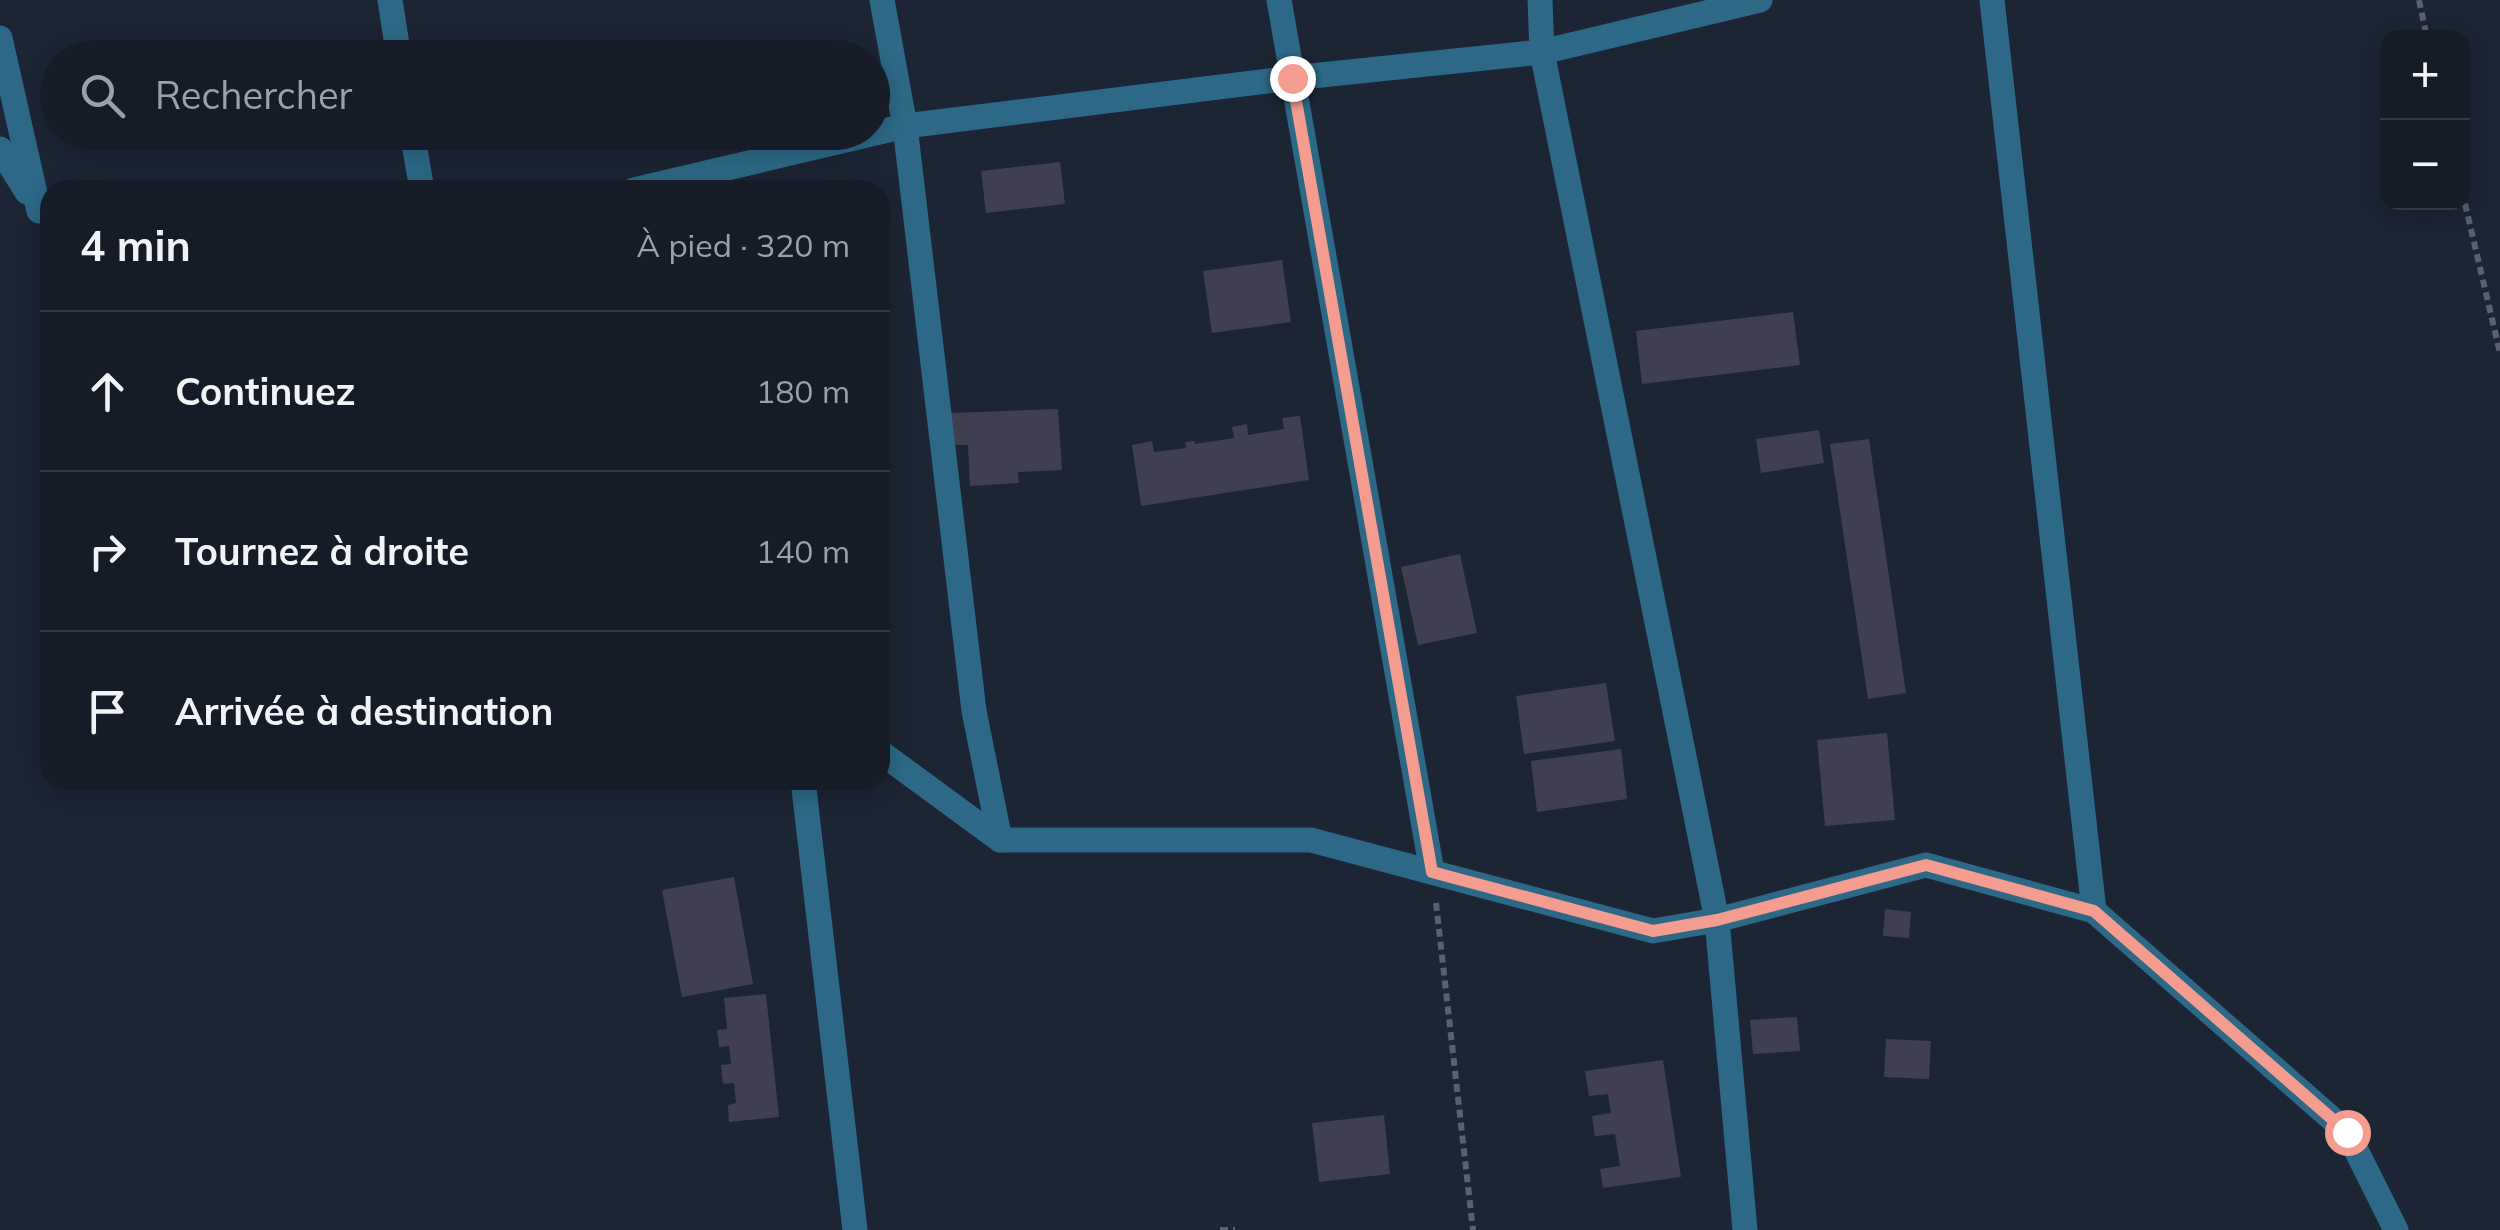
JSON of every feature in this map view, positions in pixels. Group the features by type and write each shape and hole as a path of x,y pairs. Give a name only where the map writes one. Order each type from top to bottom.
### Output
{"street":[{"path":"390,0 397,40"},
{"path":"882,0 889,40"},
{"path":"1280,0 1432,872"},
{"path":"1540,0 1542,52 1717,920 1745,1230"},
{"path":"890,130 1292,78 1542,52 1760,0"},
{"path":"1992,0 2094,911"},
{"path":"0,38 40,197"},
{"path":"890,44 905,126 974,710 1000,840"},
{"path":"0,149 40,207"},
{"path":"415,150 420,180"},
{"path":"676,180 803,150"},
{"path":"890,759 1000,840 1311,840 1653,931 1717,920 1926,865 2094,911 2347,1132 2396,1230"},
{"path":"804,790 855,1230"}],"path":[{"path":"2418,0 2425,30"},
{"path":"2466,210 2500,354"},
{"path":"1432,872 1473,1230"},
{"path":"1220,1230 1235,1230"}],"building":[{"path":"1060,162 1065,204 986,213 981,171"},
{"path":"1282,260 1291,322 1212,333 1203,271"},
{"path":"1793,312 1800,365 1642,384 1636,331"},
{"path":"1058,409 1062,470 1018,472 1019,483 970,486 968,445 952,445 950,413"},
{"path":"1300,416 1309,480 1141,506 1132,445 1152,441 1154,452 1186,448 1185,442 1234,438 1232,427 1247,424 1248,435 1284,429 1282,418"},
{"path":"1819,430 1824,463 1761,473 1756,439"},
{"path":"1869,439 1906,693 1868,699 1830,444"},
{"path":"1460,554 1477,633 1418,645 1401,567"},
{"path":"1606,683 1615,741 1524,754 1516,696"},
{"path":"1887,733 1895,820 1825,826 1817,740"},
{"path":"1621,749 1627,799 1537,812 1531,761"},
{"path":"734,877 753,984 682,997 662,890"},
{"path":"1885,909 1911,912 1909,938 1883,936"},
{"path":"766,994 779,1117 729,1122 728,1105 736,1103 734,1083 723,1084 721,1065 731,1064 729,1046 719,1047 717,1030 727,1029 724,998"},
{"path":"1797,1017 1800,1051 1753,1054 1750,1020"},
{"path":"1886,1039 1931,1041 1929,1079 1884,1077"},
{"path":"1663,1060 1681,1177 1603,1188 1600,1169 1620,1166 1615,1134 1595,1136 1592,1116 1611,1113 1608,1094 1589,1096 1585,1071"},
{"path":"1384,1115 1390,1174 1319,1182 1312,1123"}],"route":[{"path":"1292,78 1432,872 1653,931 1717,920 1926,865 2094,911 2347,1132"}]}
